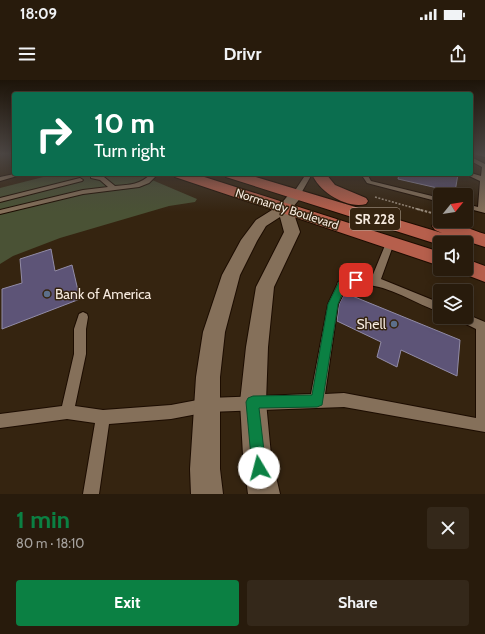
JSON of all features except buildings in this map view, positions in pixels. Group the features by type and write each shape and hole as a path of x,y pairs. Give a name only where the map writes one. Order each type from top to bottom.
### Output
{"main road":[{"name":"Normandy Boulevard","path":"188,176 433,237"},
{"name":"Normandy Boulevard","path":"235,176 290,201 390,242 433,257"},
{"path":"320,176 331,188 340,194 485,241"},
{"path":"473,248 485,252"},
{"path":"473,270 485,274"}],"street":[{"path":"264,494 257,454 253,402 257,347 265,287 292,232 290,201"},
{"path":"207,494 205,468 208,378 214,332 232,275 249,240 261,223 290,201"}],"lane":[{"path":"473,208 483,210 484,173"},
{"path":"0,179 13,176"},
{"path":"0,212 83,192 137,186 147,182 153,176"},
{"path":"290,201 308,176"},
{"path":"365,176 369,182 433,198"},
{"path":"93,177 101,177 113,188"},
{"path":"0,200 80,180"},
{"path":"375,281 390,242"},
{"path":"317,401 333,304 342,285 356,280 375,281 433,305"},
{"path":"67,412 80,354 80,329 83,317"},
{"path":"0,421 67,412 103,417 171,412 208,404 344,400 483,426 482,326 473,322"},
{"path":"91,494 103,417"}],"green space":[{"path":"47,176 143,176 197,199 195,202 169,206 60,238 13,256 0,264 0,188"}],"place":[{"name":"Bank of America","path":"47,294"},
{"name":"Shell","path":"394,324"}],"route":[{"path":"259,468 253,402 317,401 326,338 333,304 342,285 356,280"}]}
